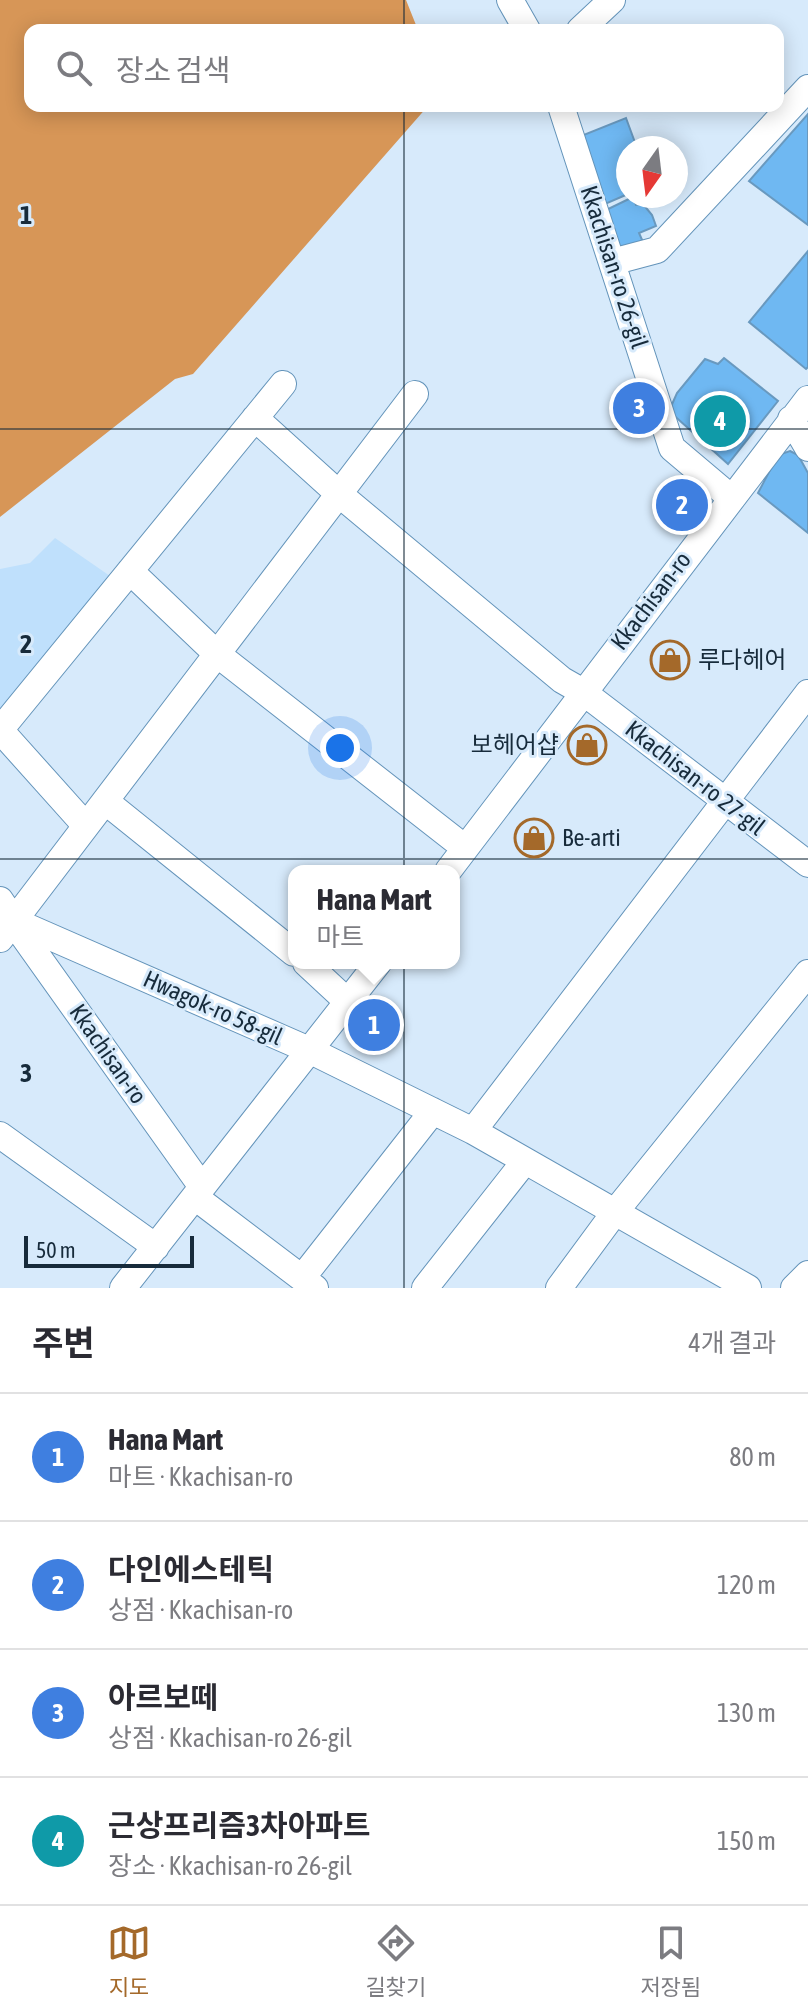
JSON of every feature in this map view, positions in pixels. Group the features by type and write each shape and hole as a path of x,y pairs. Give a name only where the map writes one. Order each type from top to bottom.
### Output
{"street":[{"path":"510,0 524,24"},
{"path":"586,24 612,0"},
{"path":"612,262 657,250 808,88"},
{"name":"Kkachisan-ro 26-gil","path":"563,112 672,448 730,497"},
{"path":"86,826 0,730 283,384"},
{"path":"5,920 86,826 415,394"},
{"name":"Kkachisan-ro","path":"452,865 730,497 808,399"},
{"path":"255,418 339,494 562,680 583,692"},
{"path":"791,419 808,448"},
{"path":"130,571 217,654 465,848"},
{"name":"Kkachisan-ro 27-gil","path":"583,692 808,864"},
{"path":"473,1131 808,693"},
{"path":"105,801 288,948"},
{"name":"Kkachisan-ro","path":"5,920 199,1192 309,1283"},
{"name":"Hwagok-ro 58-gil","path":"5,920 309,1050 433,1111 748,1288"},
{"path":"312,969 348,1002"},
{"path":"123,1288 373,969"},
{"path":"559,1288 615,1212 808,973"},
{"path":"309,1283 433,1111"},
{"path":"0,1135 156,1247"},
{"path":"425,1288 525,1161"},
{"path":"794,1288 808,1274"}],"shaded area":[{"path":"0,0 406,0 416,24 24,24 24,112 423,112 193,374 175,379 0,517"},
{"path":"55,538 110,576 0,716 0,569 30,563"}],"building":[{"path":"808,114 808,225 749,181"},
{"path":"626,118 633,136 616,136 616,199 605,204 581,136"},
{"path":"616,205 616,208 646,208 656,226 639,233 643,242 621,251 604,211"},
{"path":"808,251 808,367 806,369 749,322"},
{"path":"724,358 778,401 728,464 669,411 677,393 705,359 718,364"},
{"path":"790,451 798,455 808,473 808,533 758,493 778,455"}],"place":[{"name":"아르보떼","path":"639,408"},
{"name":"근상프리즘3차아파트","path":"720,421"},
{"name":"다인에스테틱","path":"682,505"},
{"name":"루다헤어","path":"670,660"},
{"name":"보헤어샵","path":"587,745"},
{"name":"Be-arti","path":"534,838"},
{"name":"Hana Mart","path":"374,1025"}]}
